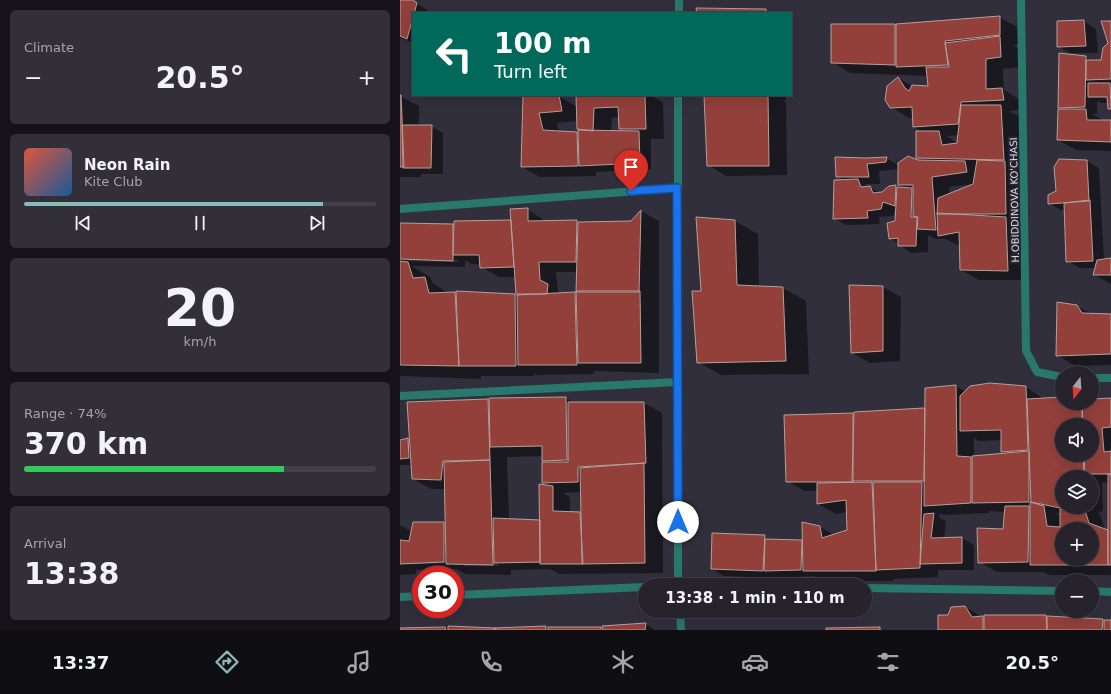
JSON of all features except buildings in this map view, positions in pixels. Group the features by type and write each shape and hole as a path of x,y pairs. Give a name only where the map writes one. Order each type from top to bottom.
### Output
{"street":[{"path":"679,0 679,12"},
{"name":"H.OBIDDINOVA KO'CHASI","path":"1021,0 1026,352 1037,372 1055,376"},
{"path":"678,96 678,578"},
{"path":"400,209 677,188"},
{"path":"1099,378 1111,378"},
{"path":"400,396 678,382"},
{"path":"464,595 638,587"},
{"path":"872,588 1055,591"},
{"path":"1099,591 1111,592"},
{"path":"400,597 412,596"},
{"path":"680,618 681,630"}],"route":[{"path":"631,191 677,188 678,522"}]}
